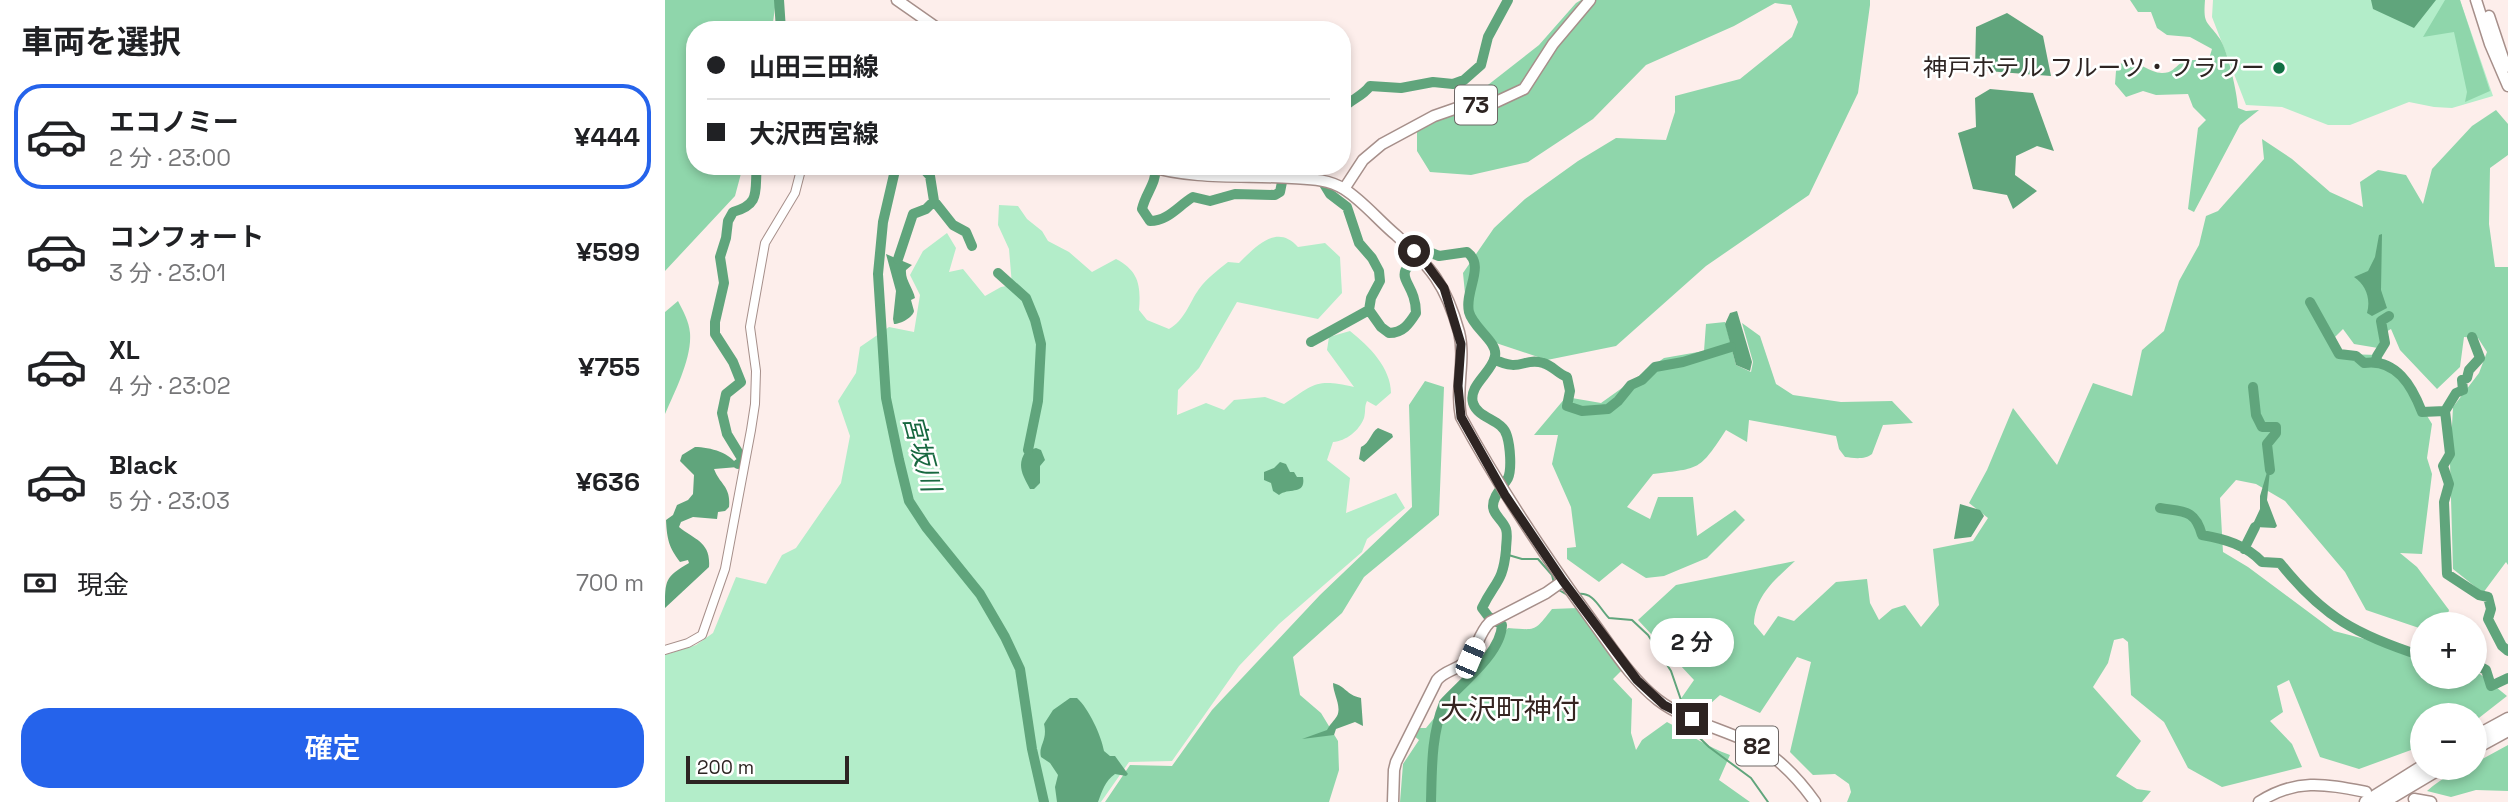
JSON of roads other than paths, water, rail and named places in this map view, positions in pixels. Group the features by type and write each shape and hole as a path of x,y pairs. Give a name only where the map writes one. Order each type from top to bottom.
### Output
{"highway":[{"path":"2487,730 2508,719"},
{"path":"2487,741 2508,730"},
{"path":"2366,797 2410,773"},
{"path":"2383,802 2420,780"}],"main road":[{"path":"897,0 927,21"},
{"name":"73","path":"1344,189 1363,160 1382,144 1444,112 1496,102 1524,89 1533,79 1553,44 1591,0"},
{"path":"2476,0 2490,44 2508,86"},
{"path":"2484,0 2508,70"},
{"path":"1225,175 1294,178 1325,182 1344,189 1425,262 1444,288 1459,333 1461,417 1558,584 1495,619 1483,629 1470,658 1440,676 1396,762 1393,802"},
{"name":"82","path":"1558,584 1574,595 1637,680 1656,698 1678,712 1765,751 1797,780 1815,802"},
{"path":"2259,802 2276,792 2302,785 2323,785 2366,797"},
{"path":"2414,799 2431,802"}],"street":[{"path":"665,650 688,643 702,635 720,587 755,404 756,371 750,327 752,310 767,238 796,193 800,175"}],"waterway":[{"path":"779,0 780,21"},
{"path":"1351,102 1370,86 1401,88 1433,82 1453,84 1464,80 1481,65 1488,37 1508,0"},
{"path":"738,464 742,463 741,457 727,434 722,413 726,394 741,382 733,362 715,334 715,322 724,283 720,257 728,221 733,212 749,205 753,200 757,175"},
{"name":"宮坂川","path":"894,175 883,222 878,274 886,398 899,460 909,501 926,527 980,594 1020,669 1032,749 1044,802"},
{"path":"929,175 934,201 953,225 966,232 972,246"},
{"path":"1154,175 1142,209 1150,221 1168,216 1193,197 1210,201 1235,194 1275,195 1280,192 1283,175"},
{"path":"1318,175 1330,194 1347,207 1359,243 1379,271 1380,281 1371,298 1369,310 1381,327 1389,333 1402,330 1416,313 1415,301 1405,278 1408,267 1415,260 1429,252 1439,256 1467,252 1475,264 1469,312 1495,351 1493,362 1472,397 1480,413 1505,430 1509,446 1508,478 1493,502 1495,512 1507,531 1505,561 1501,576 1482,608 1488,616 1502,625 1500,636 1488,656 1444,703 1434,740 1431,802"},
{"path":"898,259 913,214 926,209 934,201"},
{"path":"998,273 1026,298 1041,344 1038,401 1028,450"},
{"path":"2310,302 2339,354 2356,356 2364,363 2375,363 2394,369 2408,384 2422,412 2445,411 2450,454 2443,466 2449,484 2444,502 2447,574 2479,595 2488,597 2491,609 2488,619 2502,646 2508,651"},
{"path":"1311,342 1369,310"},
{"path":"2376,361 2385,343 2381,321 2389,316"},
{"path":"2445,411 2456,393 2463,390 2462,380 2467,378 2469,370 2480,358 2472,337"},
{"path":"1494,359 1510,365 1537,362 1549,366 1567,377 1570,391 1567,406 1582,411 1608,409 1631,385 1642,380 1655,367 1683,362 1731,347"},
{"path":"2253,387 2256,415 2262,427 2276,427 2276,433 2267,444 2270,470"},
{"path":"2160,508 2182,511 2192,516 2202,535 2235,544 2262,562 2280,563 2311,597 2343,622 2378,640 2410,652"},
{"path":"2244,549 2255,527"},
{"path":"1505,554 1522,559 1538,559 1552,575 1554,583"},
{"path":"1559,590 1569,596"},
{"path":"1578,594 1592,598 1609,618 1632,620 1648,635 1671,671 1681,700 1680,708"},
{"path":"2487,673 2491,686 2508,678"},
{"path":"1678,717 1709,747 1751,778 1768,802"}],"place":[{"name":"神戸ホテル フルーツ・フラワー","path":"2279,68"}],"district":[{"name":"大沢町神付","path":"1510,709"}]}
